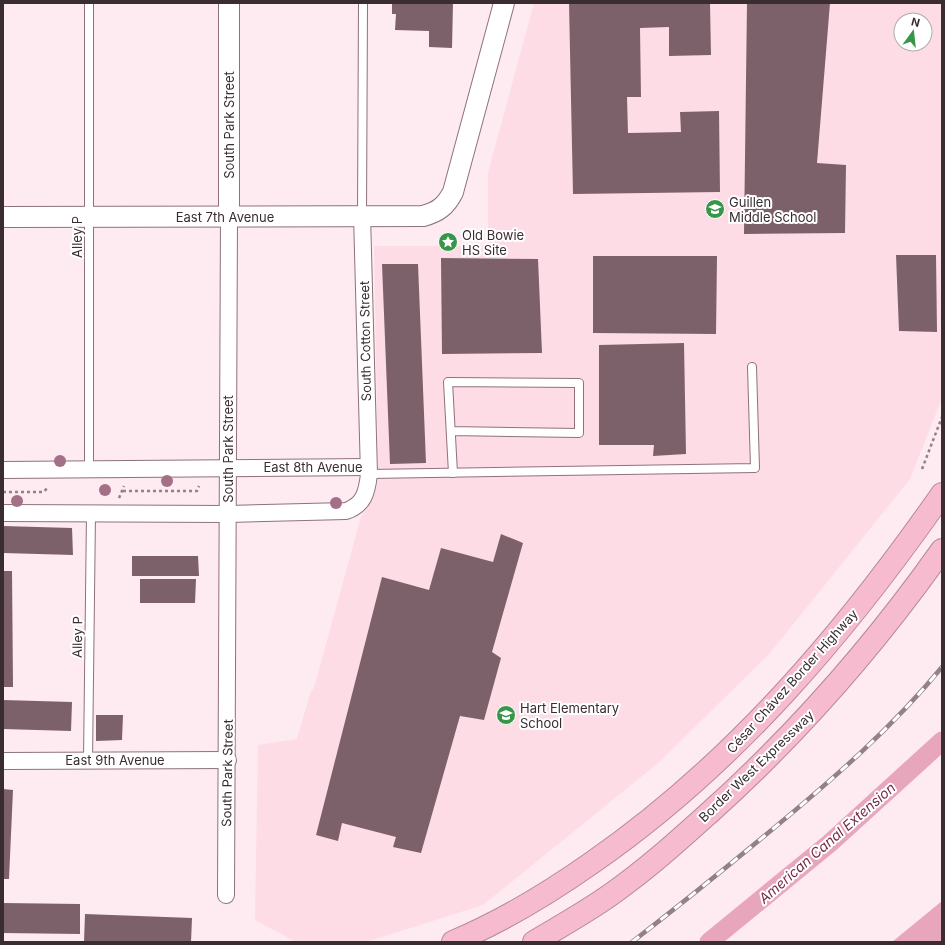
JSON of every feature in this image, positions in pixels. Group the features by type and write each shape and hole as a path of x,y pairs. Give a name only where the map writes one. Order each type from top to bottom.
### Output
{"highway":[{"name":"César Chávez Border Highway","path":"453,942 505,918 560,886 627,839 728,753 778,700 843,626 903,550 942,494"},
{"name":"Border West Expressway","path":"534,942 572,920 613,892 663,854 729,795 818,705 872,642 942,550"}],"street":[{"name":"South Park Street","path":"226,895 228,760 227,467 229,3"},
{"name":"East 7th Avenue","path":"3,217 89,218 423,216 434,213 444,206 453,192 504,3"},
{"name":"South Cotton Street","path":"362,216 368,471"},
{"name":"East 8th Avenue","path":"3,470 227,467 368,471 367,486 363,499 356,508 346,511 228,514 3,513"},
{"name":"East 9th Avenue","path":"3,761 228,760"}],"lane":[{"name":"Alley P","path":"89,3 90,470"},
{"path":"362,216 363,3"},
{"path":"368,471 453,473 755,468 752,367"},
{"path":"451,431 579,433 579,383 448,382 453,473"},
{"name":"Alley P","path":"88,760 91,513"}],"path":[{"path":"922,469 942,417"},
{"path":"3,492 43,492 50,486 50,480"},
{"path":"119,501 123,491 123,480"},
{"path":"123,491 197,490 201,481"},
{"path":"43,492 43,499"}],"shaded area":[{"path":"534,3 942,3 942,398 910,479 770,653 657,764 483,905 366,942 296,942 255,920 258,745 297,739 311,691 314,688 361,517 377,485 378,465 374,246 488,246 488,173"},
{"path":"942,901 942,942 892,942"}],"building":[{"path":"392,3 453,3 452,48 429,47 429,31 395,30 396,14 392,14"},
{"path":"569,3 710,3 711,55 669,56 669,27 640,28 641,97 627,97 628,133 681,132 680,112 719,111 720,192 573,194"},
{"path":"747,3 830,3 817,163 846,165 845,233 744,234"},
{"path":"896,255 936,255 937,332 899,331"},
{"path":"593,256 717,256 716,334 593,333"},
{"path":"441,258 538,259 542,353 442,354"},
{"path":"382,264 418,264 426,463 390,464"},
{"path":"684,343 686,454 653,456 654,445 599,445 599,345"},
{"path":"3,526 72,528 73,555 3,553"},
{"path":"501,534 523,543 492,652 501,658 484,720 460,716 421,853 393,847 396,837 342,823 338,841 316,835 382,577 429,590 441,548 493,562"},
{"path":"132,556 198,556 199,576 132,576"},
{"path":"3,571 12,571 13,687 3,687"},
{"path":"140,579 196,579 195,603 140,603"},
{"path":"3,700 72,702 71,731 3,729"},
{"path":"96,715 123,715 122,740 96,741"},
{"path":"3,789 13,790 9,879 3,879"},
{"path":"3,903 80,904 80,934 3,933"},
{"path":"85,914 192,918 191,942 84,942"}],"waterway":[{"name":"American Canal Extension","path":"709,942 830,843 942,741"}],"railway":[{"path":"632,942 739,857 862,752 903,711 942,667"}],"place":[{"name":"Guillen Middle School","path":"715,209"},
{"name":"Old Bowie HS Site","path":"448,242"},
{"name":"Hart Elementary School","path":"506,715"}]}
